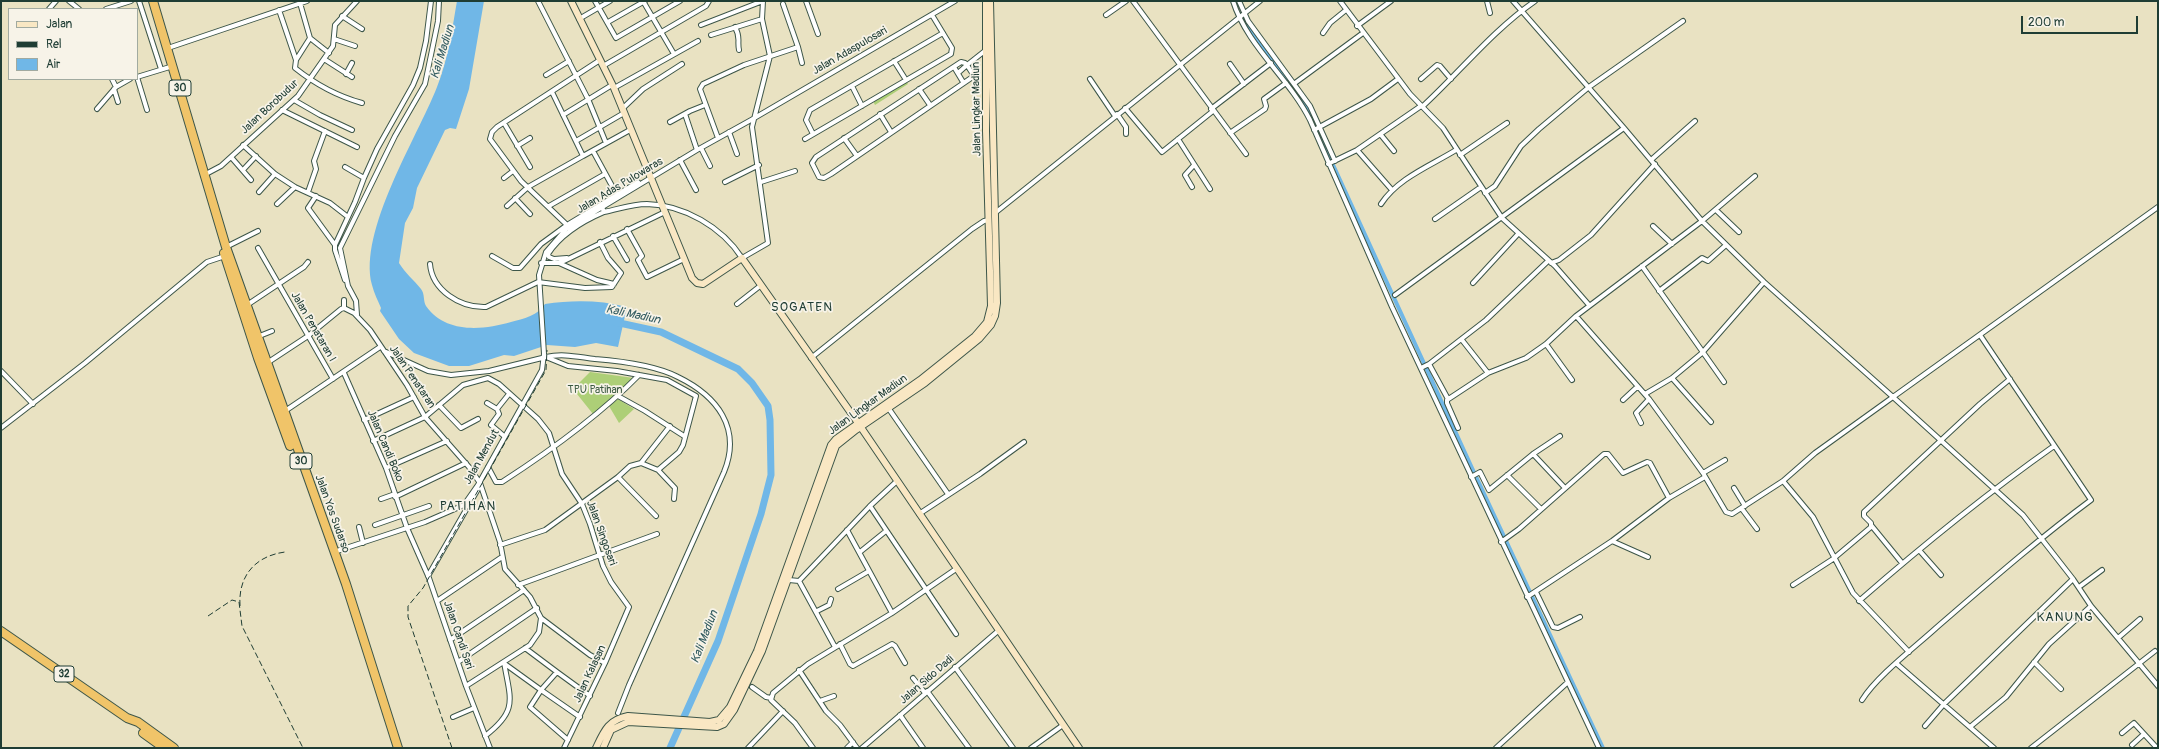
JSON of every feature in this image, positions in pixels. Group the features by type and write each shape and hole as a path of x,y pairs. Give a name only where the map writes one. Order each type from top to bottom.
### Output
{"highway":[{"name":"Jalan Yos Sudarso","path":"153,1 258,358 334,552 398,748"},
{"name":"Jalan Yos Sudarso","path":"204,175 204,185 225,256 231,265 247,305 266,363 285,411 299,461 393,748"},
{"name":"32","path":"1,631 127,718 138,722 174,748"},
{"name":"32","path":"127,718 134,727 164,748"}],"main road":[{"path":"571,1 613,87 692,278 695,282 701,284 742,258 760,286 859,425 1079,748"},
{"name":"Jalan Lingkar Madiun","path":"596,748 607,726 613,720 628,716 640,719 708,724 717,727 724,724 734,710 762,652 828,452 836,439 888,409 925,383 979,339 991,325 995,316 997,303 995,213 990,146 986,50 986,1"},
{"name":"Jalan Lingkar Madiun","path":"781,594 789,580 833,453 841,442 859,425 920,380 975,336 987,322 991,306 989,220 990,1"},
{"name":"Jalan Lingkar Madiun","path":"603,748 612,730 617,726 640,719"}],"street":[{"path":"69,1 78,8"},
{"path":"116,8 130,1"},
{"path":"139,1 160,69"},
{"path":"168,48 307,1"},
{"name":"Jalan Borobudur","path":"204,175 221,166 294,100 311,80 334,44 335,25 357,1"},
{"path":"335,244 377,149 414,85 420,68 426,41 431,1"},
{"path":"348,286 340,248 395,136 425,84 438,21 439,1"},
{"path":"538,1 588,99 606,143"},
{"path":"595,1 616,38 680,1"},
{"path":"579,19 610,1"},
{"path":"608,22 644,1 674,54"},
{"path":"567,225 513,171 490,138 492,132 576,76 661,33 706,6 709,1"},
{"path":"571,257 554,259 548,256 555,245 570,231 603,210 639,205 655,205 664,210 685,213 712,227 728,240 742,258 768,243 759,165 752,127 770,56 762,19 764,1 701,26"},
{"path":"806,1 818,34"},
{"name":"Jalan Adaspulosari","path":"754,118 955,1"},
{"path":"1106,15 1126,1"},
{"path":"1133,1 1212,110 1246,154"},
{"path":"1233,1 1271,64 1286,83 1317,129 1332,163"},
{"path":"1239,1 1241,16 1252,27 1295,83 1317,129 1422,368 1502,542 1531,595 1568,682 1599,748"},
{"path":"995,213 1260,1"},
{"path":"1340,1 1357,26 1398,79 1421,107 1443,128 1502,218 1555,266 1589,305"},
{"path":"1357,26 1390,1"},
{"path":"1487,1 1490,13"},
{"path":"1513,1 1589,87 1702,221 1764,282 2023,515 2079,587 2091,606 2158,686"},
{"path":"1332,163 1381,135 1421,107 1451,79 1487,41 1521,11 1535,1"},
{"path":"300,3 310,38 329,53"},
{"path":"783,4 798,47 802,64"},
{"path":"279,10 296,60"},
{"path":"1323,33 1330,22 1346,10"},
{"path":"805,139 951,54 952,48 932,15"},
{"path":"342,16 362,29"},
{"path":"711,35 762,19"},
{"path":"1485,193 1499,182 1521,146 1589,87 1682,21"},
{"path":"735,27 740,37 740,50"},
{"path":"813,134 806,120 810,110 942,33"},
{"path":"1295,83 1363,33"},
{"path":"310,38 296,60 295,68 328,90 362,103"},
{"path":"334,39 356,46"},
{"path":"563,114 588,99 698,41"},
{"path":"718,138 700,91 703,84 744,65 798,47"},
{"path":"958,73 986,50"},
{"path":"324,59 352,77"},
{"path":"546,75 569,61"},
{"path":"894,61 906,80"},
{"path":"961,62 967,65 974,75 824,178 819,177 812,163 814,158 954,67 961,62"},
{"path":"346,74 352,63"},
{"path":"576,141 600,128 623,111 643,89 682,64"},
{"path":"1230,64 1244,84"},
{"path":"1125,108 1161,152 1244,84 1271,64"},
{"path":"1421,79 1437,64 1451,79"},
{"path":"138,77 173,66"},
{"path":"954,67 963,82"},
{"path":"1090,79 1126,127 1126,134"},
{"path":"1317,129 1371,99 1398,79"},
{"path":"112,80 118,102"},
{"path":"96,109 115,88 128,80"},
{"path":"138,80 147,110"},
{"path":"1230,133 1265,109 1266,106 1264,99 1286,83"},
{"path":"852,86 862,106"},
{"path":"919,89 930,105"},
{"path":"552,92 583,156"},
{"path":"294,100 320,115 352,130"},
{"path":"670,122 705,105"},
{"path":"282,110 357,147"},
{"path":"685,114 699,149 710,166"},
{"path":"880,114 892,132"},
{"name":"Jalan Adas Pulowaras","path":"542,319 538,282 541,263 549,247 563,233 603,210 618,196 754,118"},
{"path":"1651,160 1696,120"},
{"path":"504,123 530,167"},
{"path":"1460,155 1507,123"},
{"path":"1395,295 1624,128"},
{"path":"507,206 528,187 630,130"},
{"path":"308,192 316,169 314,161 325,131"},
{"path":"729,132 737,154"},
{"path":"1381,135 1394,151"},
{"path":"517,146 530,138"},
{"path":"844,138 857,156"},
{"path":"1178,139 1210,189"},
{"path":"244,145 275,174 295,187 330,202 348,217"},
{"path":"492,256 513,268 520,268 541,244 567,225 618,196 593,150"},
{"path":"1357,150 1392,190"},
{"path":"1381,204 1392,190 1422,169 1456,150"},
{"path":"243,170 256,156"},
{"path":"231,157 251,180"},
{"path":"680,160 696,190"},
{"path":"1555,266 1559,260 1591,235 1655,164"},
{"path":"725,182 759,165"},
{"path":"1192,187 1185,175 1194,165"},
{"path":"345,167 364,178"},
{"path":"504,178 513,171"},
{"path":"761,182 795,171"},
{"path":"259,192 275,174"},
{"path":"549,206 605,174"},
{"path":"1458,428 1446,403 1448,399 1488,373 1526,358 1546,344 1589,305 1702,221 1756,176"},
{"path":"277,204 295,187"},
{"path":"1435,219 1481,187"},
{"path":"316,196 308,208 335,244 341,270 357,312 382,349 428,371 451,375 489,371 545,357 567,355 624,362 678,376 709,398 727,422 731,444 726,468 618,713"},
{"path":"515,198 530,214"},
{"path":"1576,316 1637,387 1645,394 1704,475 1726,512 1731,514 1783,482 1815,453 1980,335 2077,263 2158,207"},
{"path":"559,263 664,210"},
{"path":"1716,210 1739,232"},
{"path":"811,358 972,229 984,220 989,220"},
{"path":"1653,226 1672,244"},
{"path":"627,229 642,256 638,260 647,277 684,259"},
{"path":"226,246 258,231"},
{"path":"1473,283 1518,234"},
{"path":"613,236 626,260"},
{"path":"430,264 433,278 442,289 460,302 478,307 492,304 538,282 592,288 611,287 621,274 608,258 600,242"},
{"path":"1659,291 1702,258 1708,261 1726,245"},
{"name":"Jalan Penataran I","path":"258,248 333,379"},
{"path":"1,428 33,404 207,262 225,256"},
{"path":"1422,368 1462,340 1511,298 1549,262 1559,260"},
{"path":"247,305 304,267 308,262"},
{"path":"541,263 559,263 597,280 614,284"},
{"path":"1642,266 1702,353 1724,382"},
{"path":"1645,394 1672,378 1702,353 1764,282"},
{"path":"737,304 760,286"},
{"path":"344,300 344,308"},
{"path":"266,363 308,336 341,309 344,308 357,312"},
{"name":"Jalan Mendut","path":"334,552 466,507 504,436 542,370 545,357 542,319"},
{"path":"257,337 272,331"},
{"path":"1862,700 1868,691 1909,652 2041,537 2091,500 1980,335"},
{"path":"1462,340 1488,373"},
{"path":"1546,344 1572,380"},
{"name":"Jalan Penataran","path":"285,411 382,349 426,417 463,385 488,378 494,380 522,405"},
{"path":"545,357 568,366 667,380 697,397 692,405 683,445 679,452 658,470"},
{"path":"1428,365 1448,399"},
{"path":"1,371 33,404"},
{"name":"Jalan Candi Boko","path":"344,373 386,468 407,528"},
{"path":"488,467 496,482 500,483 554,446 618,396 639,375"},
{"path":"1672,378 1711,422"},
{"path":"1902,563 1864,516 1864,512 1940,441 2010,380"},
{"path":"1623,400 1637,387"},
{"path":"497,409 509,394"},
{"path":"618,396 670,426 684,436"},
{"path":"364,420 414,397"},
{"path":"1641,423 1636,413 1648,399"},
{"path":"487,403 497,409 499,414 491,425 504,436"},
{"path":"439,405 461,428 478,419"},
{"name":"Jalan Singosari","path":"522,405 546,428 554,446 562,474 582,504 590,524 599,556 607,575 629,607"},
{"path":"888,409 948,494"},
{"path":"373,441 426,417 466,463 479,484 500,545 505,570 524,590 537,608 541,618 539,632 534,641 505,662 466,686"},
{"path":"500,545 543,532 618,477 630,466 641,463 670,426"},
{"path":"1472,476 1479,471 1489,490 1533,454 1560,436"},
{"path":"386,468 447,441"},
{"path":"919,514 980,474 1024,442"},
{"path":"1859,601 1902,563 1994,488 2054,446"},
{"path":"1533,454 1565,488"},
{"path":"1502,542 1606,454 1623,473 1647,462 1650,463 1669,498"},
{"path":"1531,595 1612,541 1669,498 1725,460"},
{"path":"382,499 395,495 466,463"},
{"path":"641,463 658,470 675,488 674,499"},
{"path":"1507,475 1541,509"},
{"path":"618,477 656,516"},
{"path":"799,581 870,506 897,481"},
{"path":"1783,482 1813,517 1849,588 1859,601 1909,652"},
{"path":"1734,488 1743,507 1757,529"},
{"path":"375,525 429,506"},
{"path":"870,506 956,634"},
{"path":"428,576 466,507"},
{"path":"1793,585 1833,559 1872,525"},
{"path":"359,527 363,543"},
{"name":"Jalan Candi Sari","path":"407,528 428,576 466,686 490,747"},
{"path":"847,530 892,613"},
{"path":"860,552 886,531"},
{"path":"518,585 657,534"},
{"path":"1612,541 1648,557"},
{"path":"1919,550 1941,575"},
{"path":"437,601 502,557"},
{"path":"771,698 779,687 799,670 892,613 956,569"},
{"path":"2079,587 2102,570"},
{"path":"838,589 869,571"},
{"path":"1924,726 1944,704 2073,579"},
{"path":"789,580 799,581"},
{"path":"799,581 817,611 835,647"},
{"path":"450,640 524,590"},
{"path":"1531,595 1553,627 1558,628 1580,617"},
{"path":"817,611 829,605 831,599"},
{"path":"1970,727 2006,698 2049,644 2091,606"},
{"name":"Jalan Kalasan","path":"564,748 590,696 629,607"},
{"path":"458,662 537,608"},
{"path":"541,618 590,655 605,663"},
{"path":"2119,638 2140,619"},
{"name":"Jalan Sido Dadi","path":"862,748 998,630"},
{"path":"2119,638 2127,634"},
{"path":"840,644 850,664 853,666 892,644 905,663"},
{"path":"525,648 590,696"},
{"path":"2031,748 2155,651"},
{"path":"505,662 541,690 580,717"},
{"path":"485,736 502,722 510,706 510,692 505,662"},
{"path":"2034,662 2061,689"},
{"path":"1897,664 1994,748"},
{"path":"955,668 1013,748"},
{"path":"799,670 820,701 857,748"},
{"path":"557,672 541,690 530,708 568,740"},
{"path":"912,678 926,692 969,748"},
{"path":"1496,748 1568,682"},
{"path":"752,687 766,697 771,698 795,723 813,748"},
{"path":"820,701 834,696"},
{"path":"454,717 474,708"},
{"path":"748,748 783,711"},
{"path":"900,715 924,748"},
{"path":"2122,733 2134,723 2154,747"},
{"path":"1031,748 1063,725"},
{"path":"2132,745 2144,734"},
{"path":"848,748 853,742"},
{"path":"484,748 490,747"}],"green space":[{"path":"906,81 908,84 875,105 873,101"},
{"name":"TPU Patihan","path":"590,372 634,378 622,391 593,414 573,389"},
{"name":"TPU Patihan","path":"618,399 634,409 619,423 609,406"}],"water":[{"path":"457,1 484,1 469,89 456,129 450,128 445,130 417,188 413,208 405,223 399,263 422,291 426,306 434,315 444,321 466,328 489,327 521,319 535,314 545,304 576,301 597,302 627,307 618,347 596,343 575,347 547,345 514,356 504,355 469,366 449,366 414,353 399,339 380,311 381,308 372,285 370,263 373,238 381,212 392,185 428,108 441,76"}],"waterway":[{"path":"1240,14 1247,26 1307,108 1472,468 1603,748"},
{"name":"Kali Madiun","path":"615,322 661,332 738,369 752,383 768,406 770,420 771,475 761,514 718,641 670,748"}],"railway":[{"path":"452,748 408,617 408,606 423,588 546,370 547,350"},
{"path":"240,606 242,585 250,569 265,558 274,554 285,552"},
{"path":"208,616 232,600 239,602 242,626 303,748"}],"district":[{"name":"SOGATEN","path":"802,308"},
{"name":"PATIHAN","path":"468,507"},
{"name":"KANUNG","path":"2065,618"}]}
